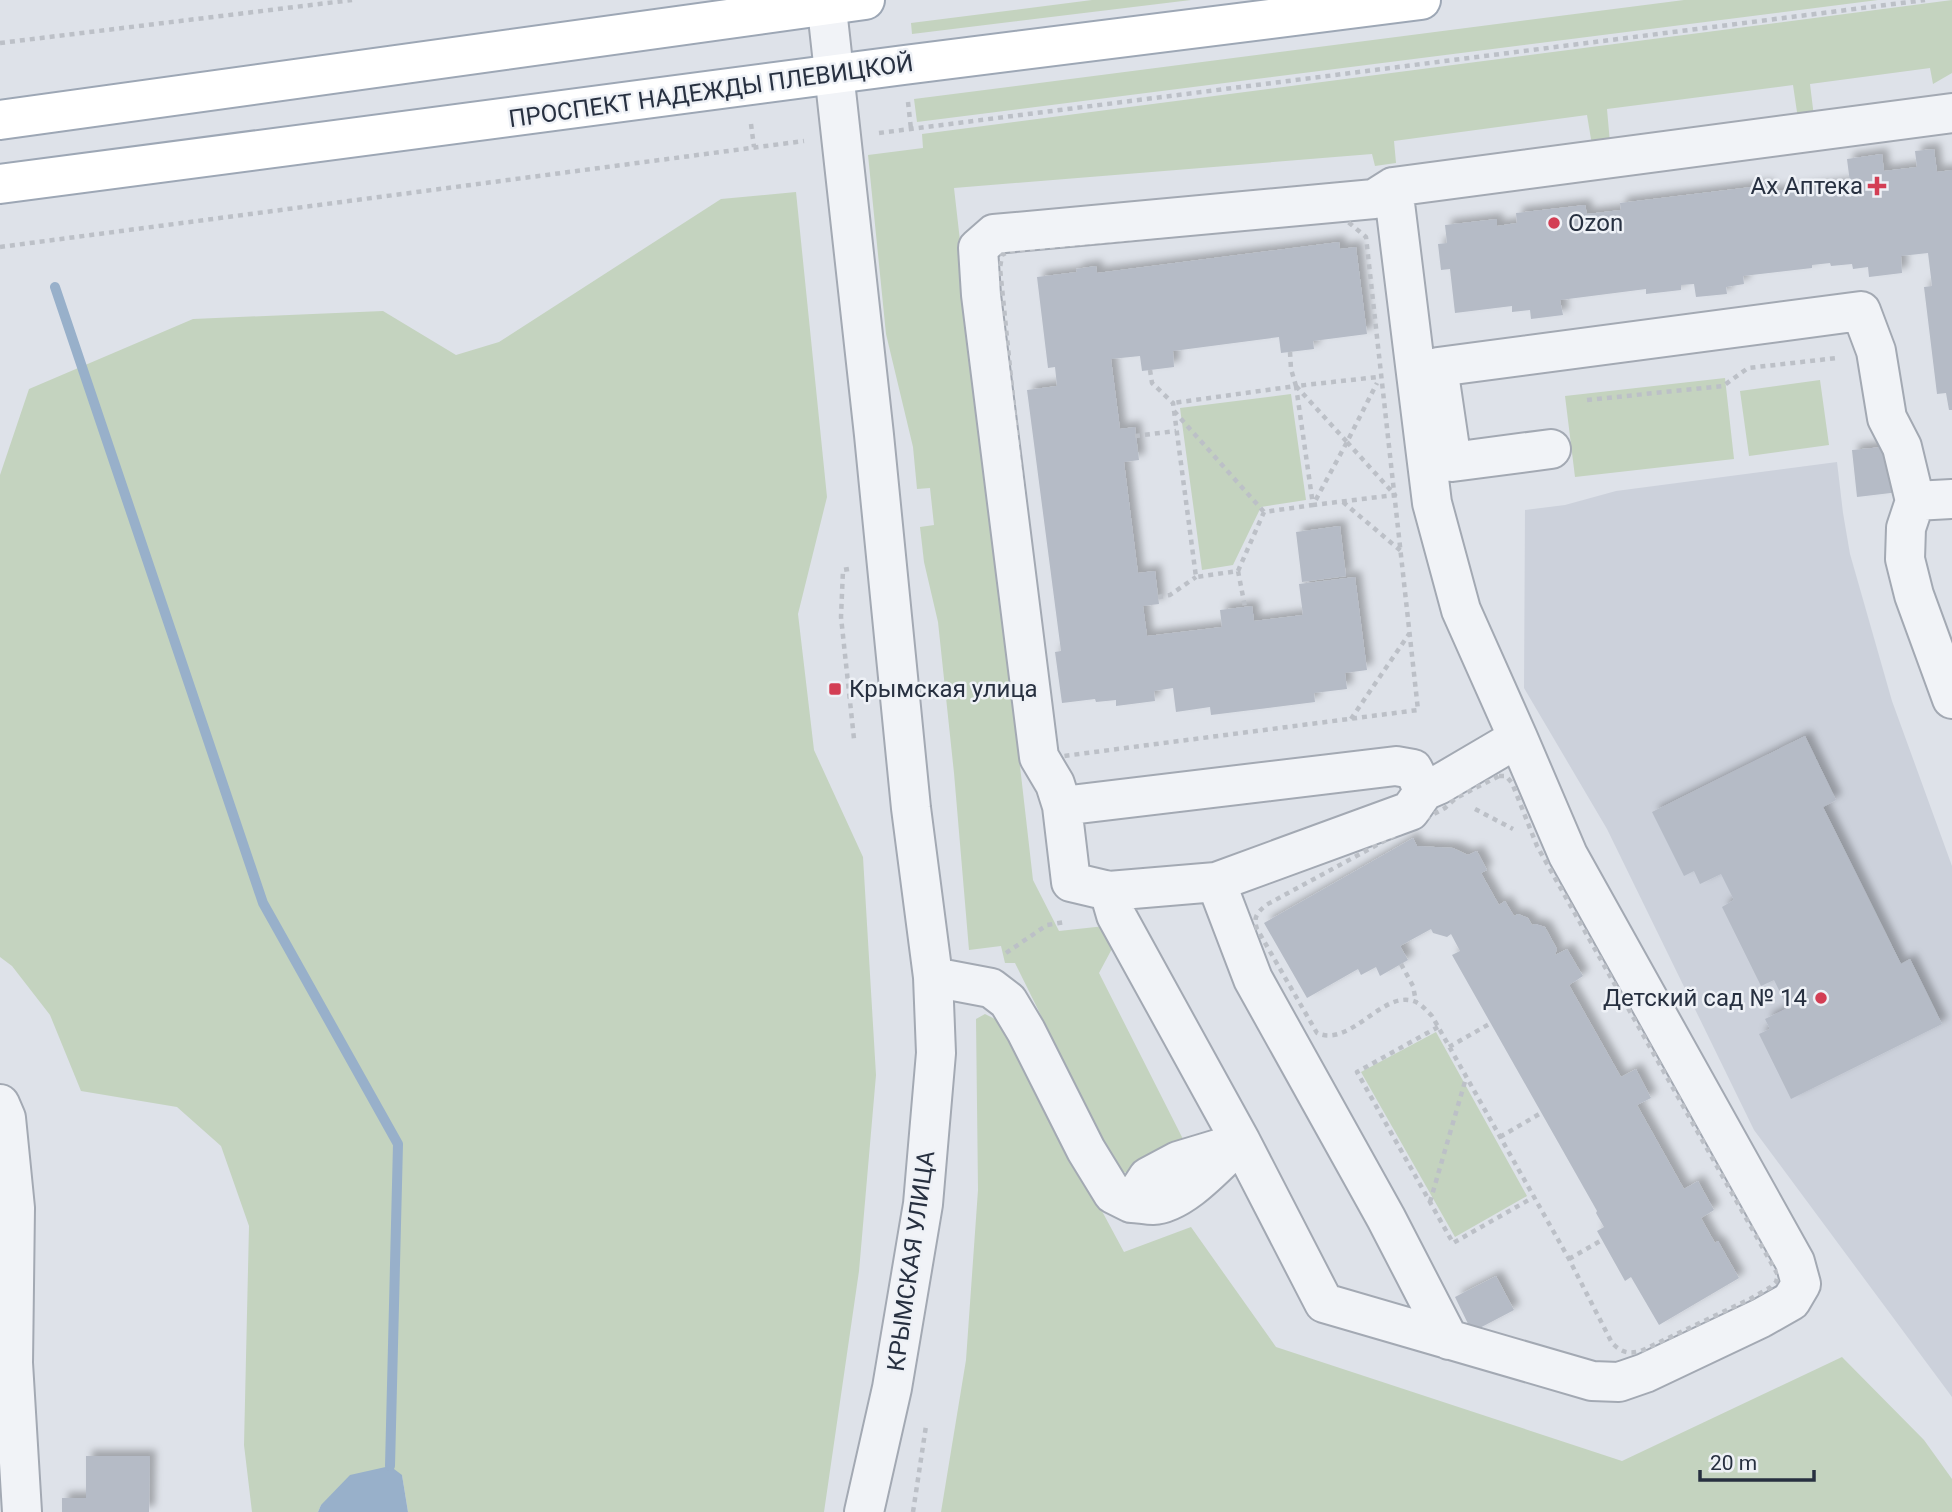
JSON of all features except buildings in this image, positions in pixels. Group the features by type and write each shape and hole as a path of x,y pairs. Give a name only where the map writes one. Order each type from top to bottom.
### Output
{"main road":[{"path":"0,120 826,2 866,0"},
{"name":"ПРОСПЕКТ НАДЕЖДЫ ПЛЕВИЦКОЙ","path":"0,184 1421,0"}],"street":[{"name":"КРЫМСКАЯ УЛИЦА","path":"826,2 874,435 911,808 933,977 936,1053 923,1204 892,1388 864,1512"},
{"path":"1440,794 1410,811 1216,882 1109,891 1071,882 1062,806 1055,784 1039,757 983,309 978,248 994,234 1374,200 1393,187 1952,113"},
{"path":"1109,891 1116,915 1241,1142 1324,1303 1592,1381 1619,1382 1645,1373 1760,1318 1791,1301 1801,1284 1795,1262 1568,856 1461,610 1432,503 1393,187"},
{"path":"1551,449 1452,462 1438,367 1861,311 1876,351 1886,418 1933,500 1906,528 1905,559 1914,595 1952,699"},
{"path":"1440,794 1438,785 1518,738"},
{"path":"1062,806 1396,766 1413,769 1440,794"},
{"path":"1216,882 1253,979 1386,1218 1448,1340"},
{"path":"933,977 991,988 1009,1001 1086,1150 1113,1194 1131,1203 1148,1177 1178,1161 1241,1142"},
{"path":"0,1104 6,1118 15,1208 13,1363 22,1512"}],"path":[{"path":"0,43 352,0"},
{"path":"0,247 840,137 1925,0"},
{"path":"1341,216 1366,237 1380,376 1418,710 1056,757 1048,746 1000,259 1002,255 1010,251 1341,216"},
{"path":"1587,400 1723,386 1748,368 1876,351"},
{"path":"1290,352 1313,505"},
{"path":"1150,370 1152,383 1264,512"},
{"path":"1173,407 1296,386 1380,376"},
{"path":"1313,505 1380,376"},
{"path":"1296,386 1395,495"},
{"path":"1173,407 1196,576"},
{"path":"1135,436 1176,431"},
{"path":"1264,512 1395,495"},
{"path":"1343,502 1401,551"},
{"path":"1245,607 1238,571 1264,512"},
{"path":"1158,597 1170,595 1196,576 1238,571"},
{"path":"1351,719 1410,633"},
{"path":"1506,776 1512,783 1535,841 1778,1275 1771,1287 1640,1351 1629,1354 1619,1350 1612,1343 1569,1259 1432,1016 1416,1002 1408,999 1395,1001 1341,1033 1325,1037 1317,1033 1257,929 1254,920 1256,914 1266,905 1445,808 1440,794 1506,776"},
{"path":"1440,794 1535,841"},
{"path":"1401,964 1413,986 1416,1002"},
{"path":"1449,1047 1491,1023"},
{"path":"1438,1027 1357,1072 1453,1243 1534,1196"},
{"path":"1430,1202 1466,1077"},
{"path":"1500,1137 1541,1113"},
{"path":"1569,1259 1602,1240"}],"shaded area":[{"name":"Детский сад № 14","path":"1837,462 1850,554 1892,701 1952,866 1952,1397 1754,1130 1607,829 1524,688 1525,510 1565,505 1616,491"}],"green space":[{"path":"1092,0 1191,0 912,34 911,23"},
{"path":"1684,0 1878,0 917,122 914,99"},
{"path":"1952,0 1952,73 1933,84 1930,68 1810,84 1814,117 1798,119 1793,85 1607,109 1610,143 1592,145 1587,115 1394,141 1396,163 1375,166 1372,154 954,188 1033,880 1059,931 1105,926 1114,945 1099,973 1184,1141 1135,1174 1122,1172 1114,1163 1015,963 1005,963 1001,946 969,950 938,622 924,562 920,527 934,525 930,488 917,489 913,447 886,334 868,155 923,148 922,134"},
{"path":"796,192 827,497 798,614 814,750 863,857 876,1075 859,1271 824,1512 408,1512 402,1475 321,1505 318,1512 252,1512 244,1445 249,1226 221,1146 177,1107 81,1091 50,1015 12,966 0,957 0,475 29,389 193,319 383,311 456,355 499,342 721,199"},
{"path":"1725,378 1734,459 1575,477 1565,396"},
{"path":"1820,380 1829,445 1749,456 1740,391"},
{"path":"1291,394 1306,500 1261,507 1233,565 1202,570 1180,408"},
{"path":"985,1014 997,1020 1006,1033 1124,1252 1191,1227 1276,1347 1622,1461 1842,1357 1924,1440 1952,1479 1952,1512 941,1512 966,1360 978,1190 976,1019"},
{"path":"1436,1032 1527,1196 1455,1237 1361,1072"}],"water":[{"path":"390,1466 402,1475 408,1512 318,1512 321,1505 350,1475"}],"waterway":[{"path":"55,287 263,903 398,1144 390,1466"}],"place":[{"name":"Ах Аптека","path":"1877,186"},
{"name":"Ozon","path":"1554,223"},
{"name":"Крымская улица","path":"835,689"},
{"name":"Детский сад № 14","path":"1821,998"}]}
